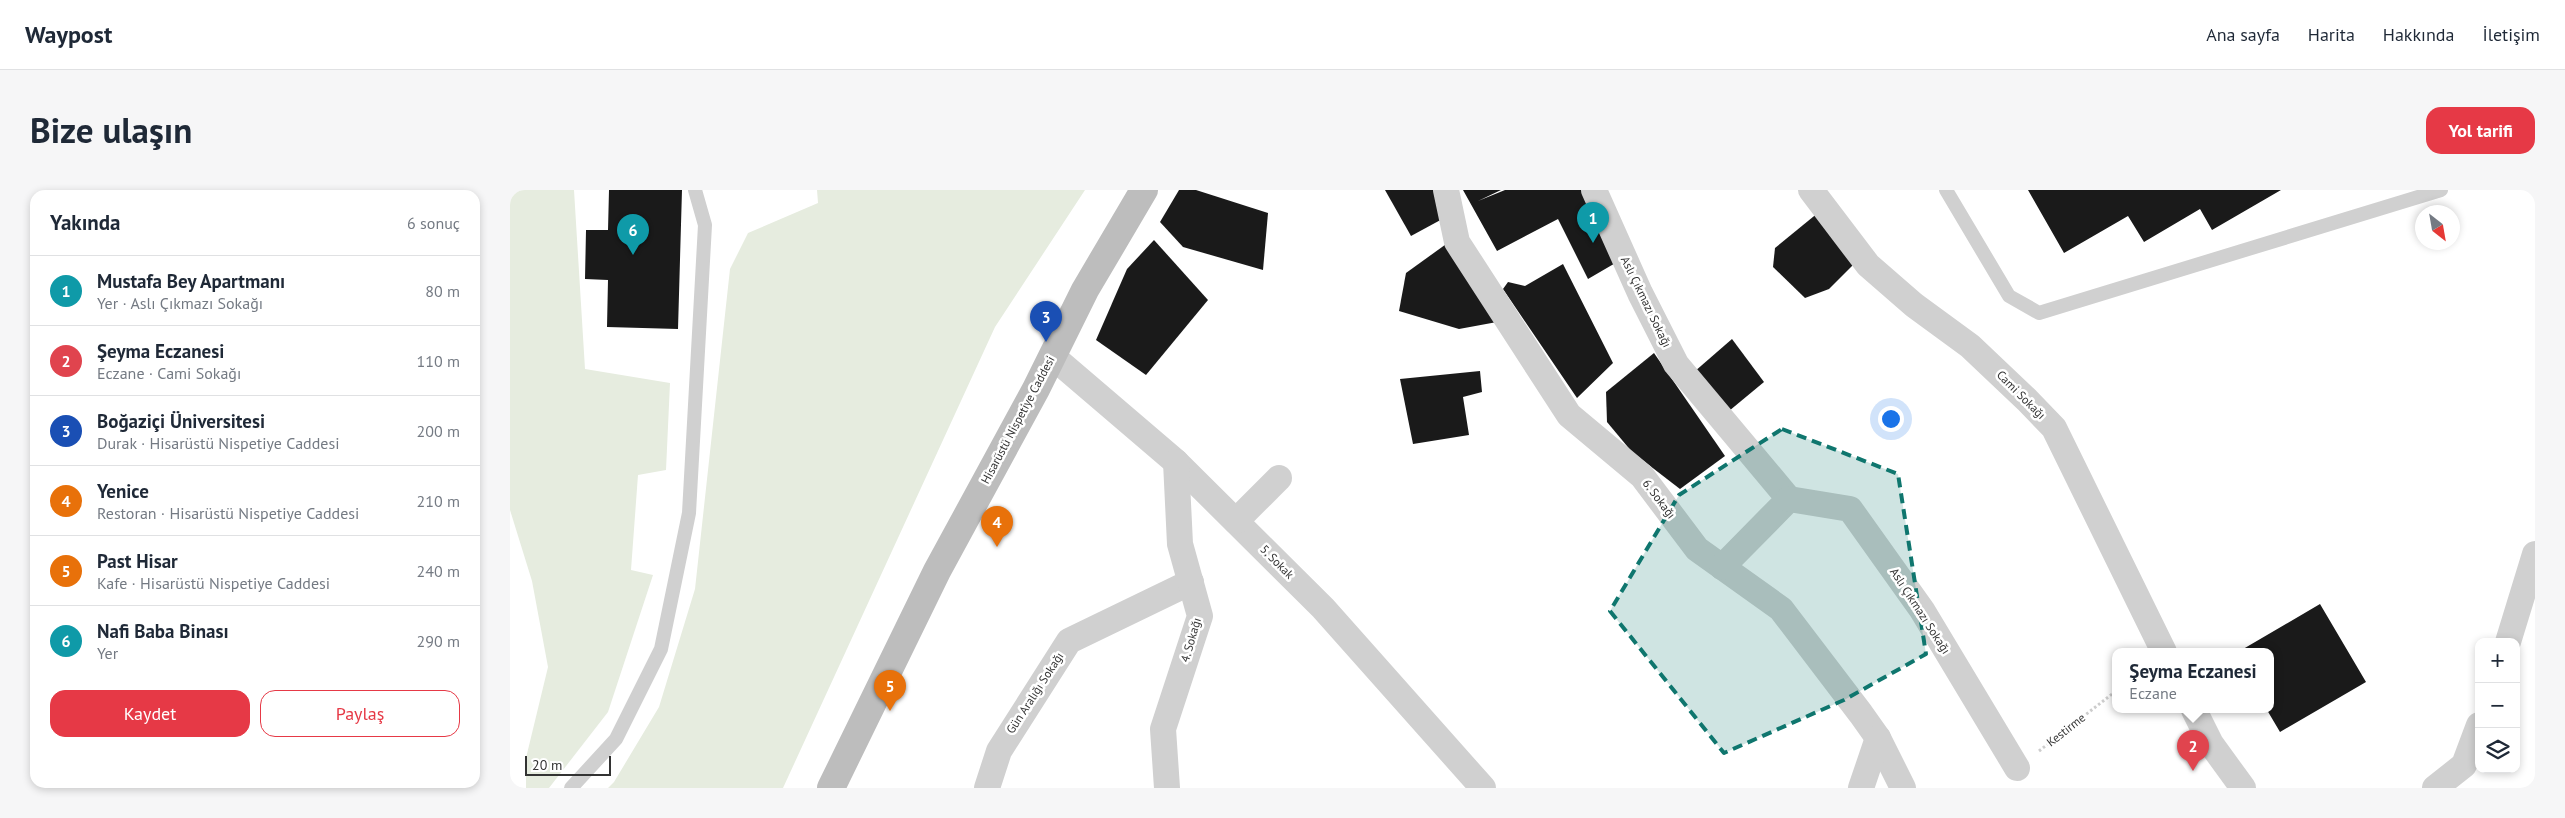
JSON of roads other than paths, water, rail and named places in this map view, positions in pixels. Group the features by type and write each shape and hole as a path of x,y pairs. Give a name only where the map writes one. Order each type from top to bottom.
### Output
{"main road":[{"name":"Hisarüstü Nispetiye Caddesi","path":"831,788 937,571 1052,356 1085,290 1144,190"}],"street":[{"name":"6. Sokağı","path":"1446,190 1457,242 1568,415 1642,476 1697,549 1781,609 1878,738 1903,788"},
{"name":"Aslı Çıkmazı Sokağı","path":"1594,190 1640,293 1676,364 1789,498 1850,509 1922,610 2017,768"},
{"name":"Cami Sokağı","path":"1811,190 1868,265 1914,305 1970,346 2054,428 2162,648"},
{"name":"5. Sokak","path":"1052,356 1176,462 1323,608 1483,788"},
{"name":"4. Sokağı","path":"1167,788 1163,729 1200,616 1180,544 1176,462"},
{"path":"1236,521 1278,478"},
{"path":"1722,567 1789,498"},
{"path":"2509,638 2535,554"},
{"name":"Gün Aralığı Sokağı","path":"988,788 998,751 1069,641 1191,582"},
{"path":"2196,713 2211,744 2243,788"},
{"path":"2435,788 2464,765 2478,728"},
{"path":"1861,788 1878,738"}],"lane":[{"path":"571,788 616,739 661,649 663,640 689,514 705,225 695,190"},
{"path":"1946,190 2009,296 2039,313 2441,190"}],"place":[{"name":"Mustafa Bey Apartmanı","path":"1593,243"},
{"name":"Nafi Baba Binası","path":"633,255"},
{"name":"Boğaziçi Üniversitesi","path":"1046,342"},
{"name":"Yenice","path":"997,547"},
{"name":"Past Hisar","path":"890,711"},
{"name":"Şeyma Eczanesi","path":"2193,771"}]}
